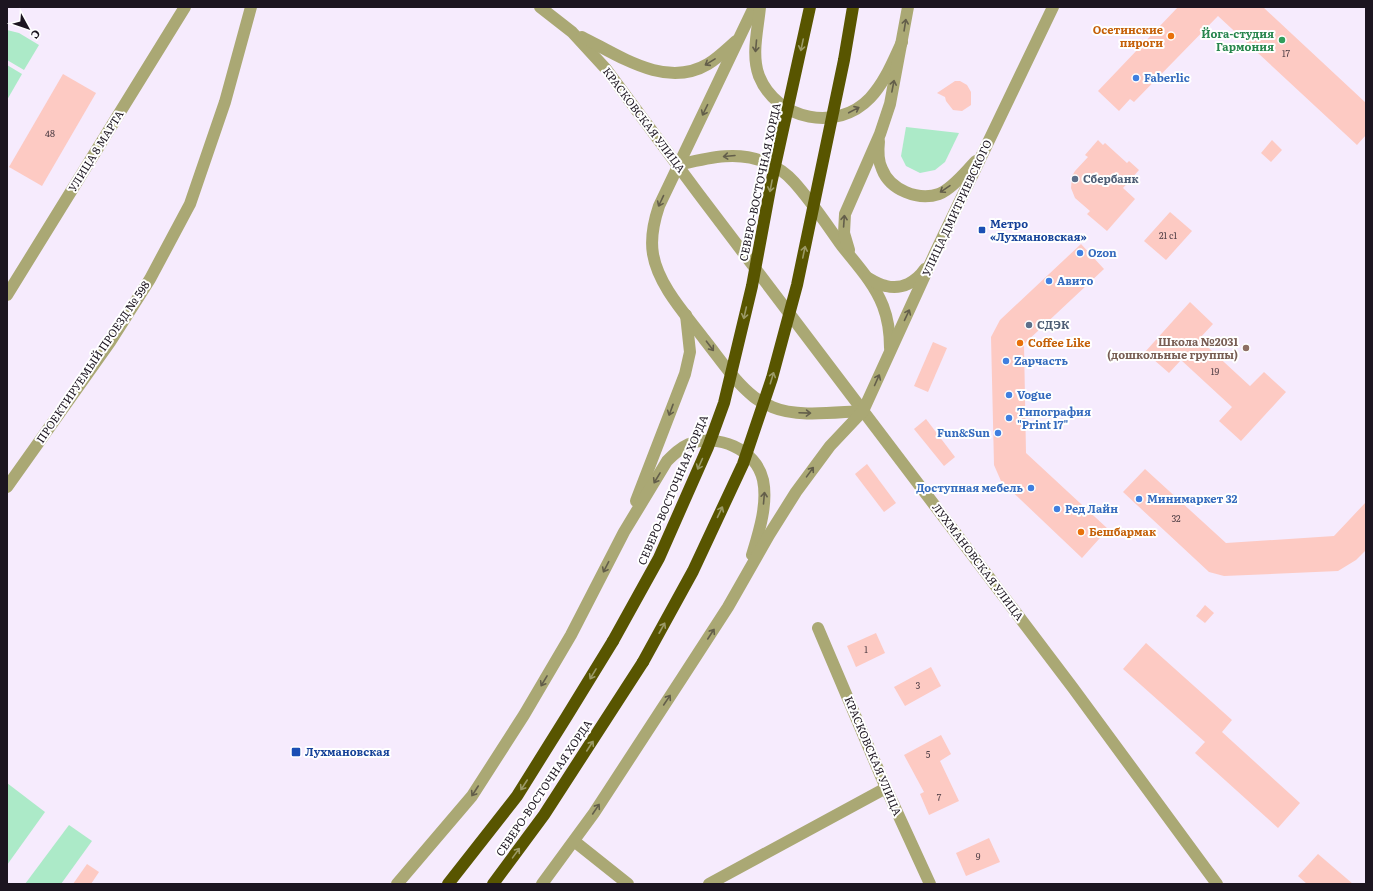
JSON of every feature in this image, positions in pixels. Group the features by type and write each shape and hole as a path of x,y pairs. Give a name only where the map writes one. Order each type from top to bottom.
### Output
{"highway":[{"name":"СЕВЕРО-ВОСТОЧНАЯ ХОРДА","path":"448,884 517,796 568,716 613,641 659,558 708,447 724,403 752,286 810,7"},
{"name":"СЕВЕРО-ВОСТОЧНАЯ ХОРДА","path":"493,884 544,815 644,662 693,571 743,464 772,378 797,285 843,68 853,7"}],"street":[{"name":"УЛИЦА 8 МАРТА","path":"7,295 185,7"},
{"name":"ПРОЕКТИРУЕМЫЙ ПРОЕЗД № 598","path":"7,487 110,342 150,279 190,204 225,102 251,7"},
{"name":"КРАСКОВСКАЯ УЛИЦА","path":"540,7 572,32 606,69 736,243"},
{"path":"754,7 656,213 652,234 653,254 658,270 667,288 686,315 736,381 755,398 774,408 793,412 819,413 863,411"},
{"path":"760,7 756,51 756,64 759,76 773,97 783,106 804,116 828,118 840,116 861,106 877,89 902,42"},
{"path":"852,259 844,233 845,214 880,134 890,104 908,7"},
{"name":"УЛИЦА ДМИТРИЕВСКОГО","path":"746,577 782,513 812,469 830,446 863,411 936,251 1053,7"},
{"path":"572,32 633,63 657,72 666,73 687,72 707,65 740,37"},
{"path":"880,134 880,161 884,173 902,191 916,196 935,194 948,188 983,153"},
{"path":"678,165 718,157 737,155 755,158 782,171 794,182 874,287 884,307 890,336 890,350"},
{"name":"ЛУХМАНОВСКАЯ УЛИЦА","path":"736,243 1073,688 1217,884"},
{"path":"867,278 884,286 902,286 909,284 921,274 936,251"},
{"path":"624,532 685,374 690,352 686,315"},
{"path":"397,884 472,796 524,715 571,635 624,532 667,461 689,444 703,441 716,441 728,444 739,449 749,457 756,466 762,478 765,490 758,536 746,577 614,783 542,884"},
{"name":"КРАСКОВСКАЯ УЛИЦА","path":"818,628 886,788 930,884"},
{"path":"709,884 886,788"},
{"path":"574,841 628,884"}],"green space":[{"path":"7,30 19,33 39,45 24,70 7,60"},
{"path":"7,65 22,74 7,100"},
{"path":"906,127 959,133 945,162 935,170 920,173 906,166 901,156"},
{"path":"7,783 45,812 7,865"},
{"path":"69,825 92,841 61,884 25,884"}],"building":[{"path":"1178,7 1263,7 1366,103 1366,135 1357,145 1218,16 1134,102 1130,99 1119,111 1098,91"},
{"path":"63,74 96,93 42,186 9,167"},
{"path":"955,81 960,81 967,85 971,92 971,105 962,111 953,110 946,101 945,97 937,93"},
{"path":"1098,140 1103,145 1105,143 1127,163 1129,161 1139,170 1123,188 1135,199 1107,231 1087,214 1090,211 1075,198 1071,188 1072,176 1088,157 1085,155"},
{"path":"1272,140 1282,150 1271,162 1261,153"},
{"path":"1170,212 1192,231 1166,260 1144,241"},
{"path":"1081,244 1104,269 1024,344 1026,453 1108,529 1082,558 1001,481 994,465 991,337 1000,320"},
{"path":"1190,302 1213,324 1199,339 1250,386 1264,372 1286,392 1241,441 1219,421 1232,407 1181,360 1169,373 1145,352"},
{"path":"933,342 947,348 928,392 914,386"},
{"path":"926,419 955,457 944,466 914,429"},
{"path":"867,464 896,503 884,512 855,474"},
{"path":"1145,469 1226,543 1334,536 1366,502 1366,550 1356,560 1338,571 1224,576 1209,572 1123,492"},
{"path":"1205,605 1214,613 1205,623 1196,616"},
{"path":"876,633 885,653 856,667 847,646"},
{"path":"1146,643 1232,720 1222,732 1300,803 1278,828 1195,753 1205,742 1123,669"},
{"path":"931,667 941,686 905,706 894,687"},
{"path":"941,735 951,754 940,761 959,801 929,815 920,794 924,792 904,755"},
{"path":"989,838 1000,862 966,876 956,853"},
{"path":"1318,854 1353,884 1307,884 1298,876"},
{"path":"87,864 99,872 91,884 73,884"}],"place":[{"name":"Осетинские пироги","path":"1171,36"},
{"name":"Йога-студия Гармония","path":"1282,40"},
{"name":"Faberlic","path":"1136,78"},
{"name":"Сбербанк","path":"1075,179"},
{"name":"Метро «Лухмановская»","path":"982,230"},
{"name":"Ozon","path":"1080,253"},
{"name":"Авито","path":"1049,281"},
{"name":"СДЭК","path":"1029,325"},
{"name":"Coffee Like","path":"1020,343"},
{"name":"Школа №2031 (дошкольные группы)","path":"1246,348"},
{"name":"Zapчасть","path":"1006,361"},
{"name":"Vogue","path":"1009,395"},
{"name":"Типография \"Print 17\"","path":"1009,418"},
{"name":"Fun&Sun","path":"998,433"},
{"name":"Доступная мебель","path":"1031,488"},
{"name":"Минимаркет 32","path":"1139,499"},
{"name":"Ред Лайн","path":"1057,509"},
{"name":"Бешбармак","path":"1081,532"},
{"name":"Лухмановская","path":"296,752"}]}
